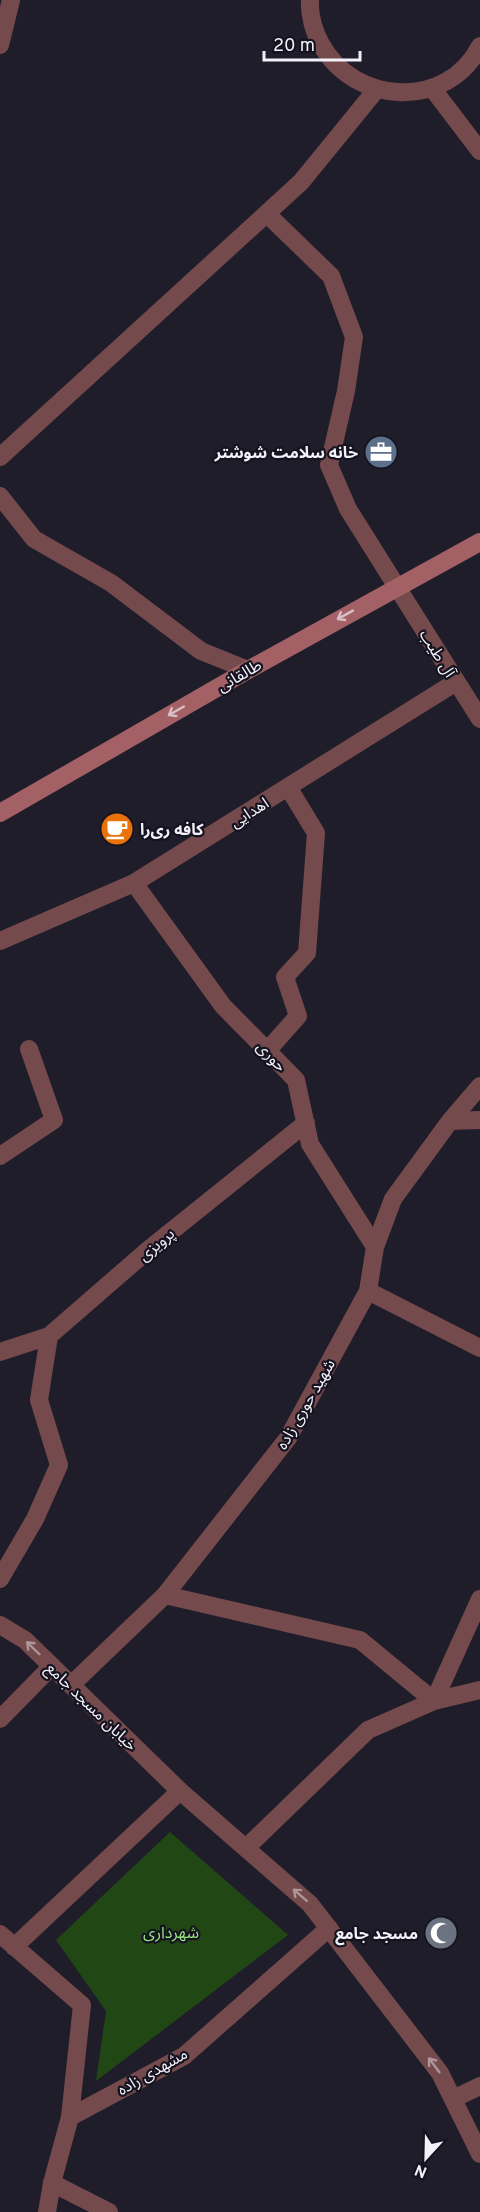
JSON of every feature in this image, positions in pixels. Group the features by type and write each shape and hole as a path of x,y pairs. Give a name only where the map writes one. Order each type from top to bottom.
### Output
{"main road":[{"name":"طالقانی","path":"0,813 396,586 480,542"}],"street":[{"path":"0,45 11,0"},
{"path":"306,1 315,33 329,58 350,78 376,90 404,93 432,88 456,75 475,55 480,46"},
{"path":"432,88 480,151"},
{"path":"0,457 302,182 376,90"},
{"name":"آل طیب","path":"267,214 331,276 354,337 346,391 329,465 348,509 480,719"},
{"path":"0,496 34,539 111,583 201,651 248,670"},
{"name":"اهدایی","path":"0,941 134,883 456,682"},
{"path":"267,1051 298,1016 285,976 307,953 316,833 288,787"},
{"name":"حوری","path":"134,883 223,1006 296,1080 310,1143 375,1247"},
{"path":"0,1156 54,1120 30,1049"},
{"name":"شهید حوری زاده","path":"71,1685 165,1595 288,1438 368,1291 375,1247 393,1198 450,1121 480,1086"},
{"path":"450,1121 480,1120"},
{"name":"پرویزی","path":"0,1352 49,1336 148,1250 306,1123"},
{"path":"368,1291 480,1348"},
{"path":"0,1579 35,1519 60,1465 39,1400 49,1336"},
{"path":"165,1595 360,1640 434,1701"},
{"path":"434,1701 480,1599"},
{"name":"خیابان مسجد جامع","path":"0,1624 25,1640 180,1791"},
{"path":"0,1719 52,1666"},
{"path":"246,1848 368,1730 434,1701 480,1690"},
{"path":"14,1947 180,1791 310,1904 440,2073 480,2154"},
{"name":"مشهدی زاده","path":"70,2117 184,2056 329,1928"},
{"path":"0,1934 82,2005 70,2117 52,2183 47,2212"},
{"path":"453,2099 480,2086"},
{"path":"52,2183 109,2212"}],"green space":[{"name":"شهرداری","path":"170,1832 288,1935 96,2081 106,2011 56,1940"}],"place":[{"name":"خانه سلامت شوشتر","path":"381,452"},
{"name":"کافه‌ ری‌را","path":"117,829"},
{"name":"مسجد جامع","path":"441,1933"}]}
